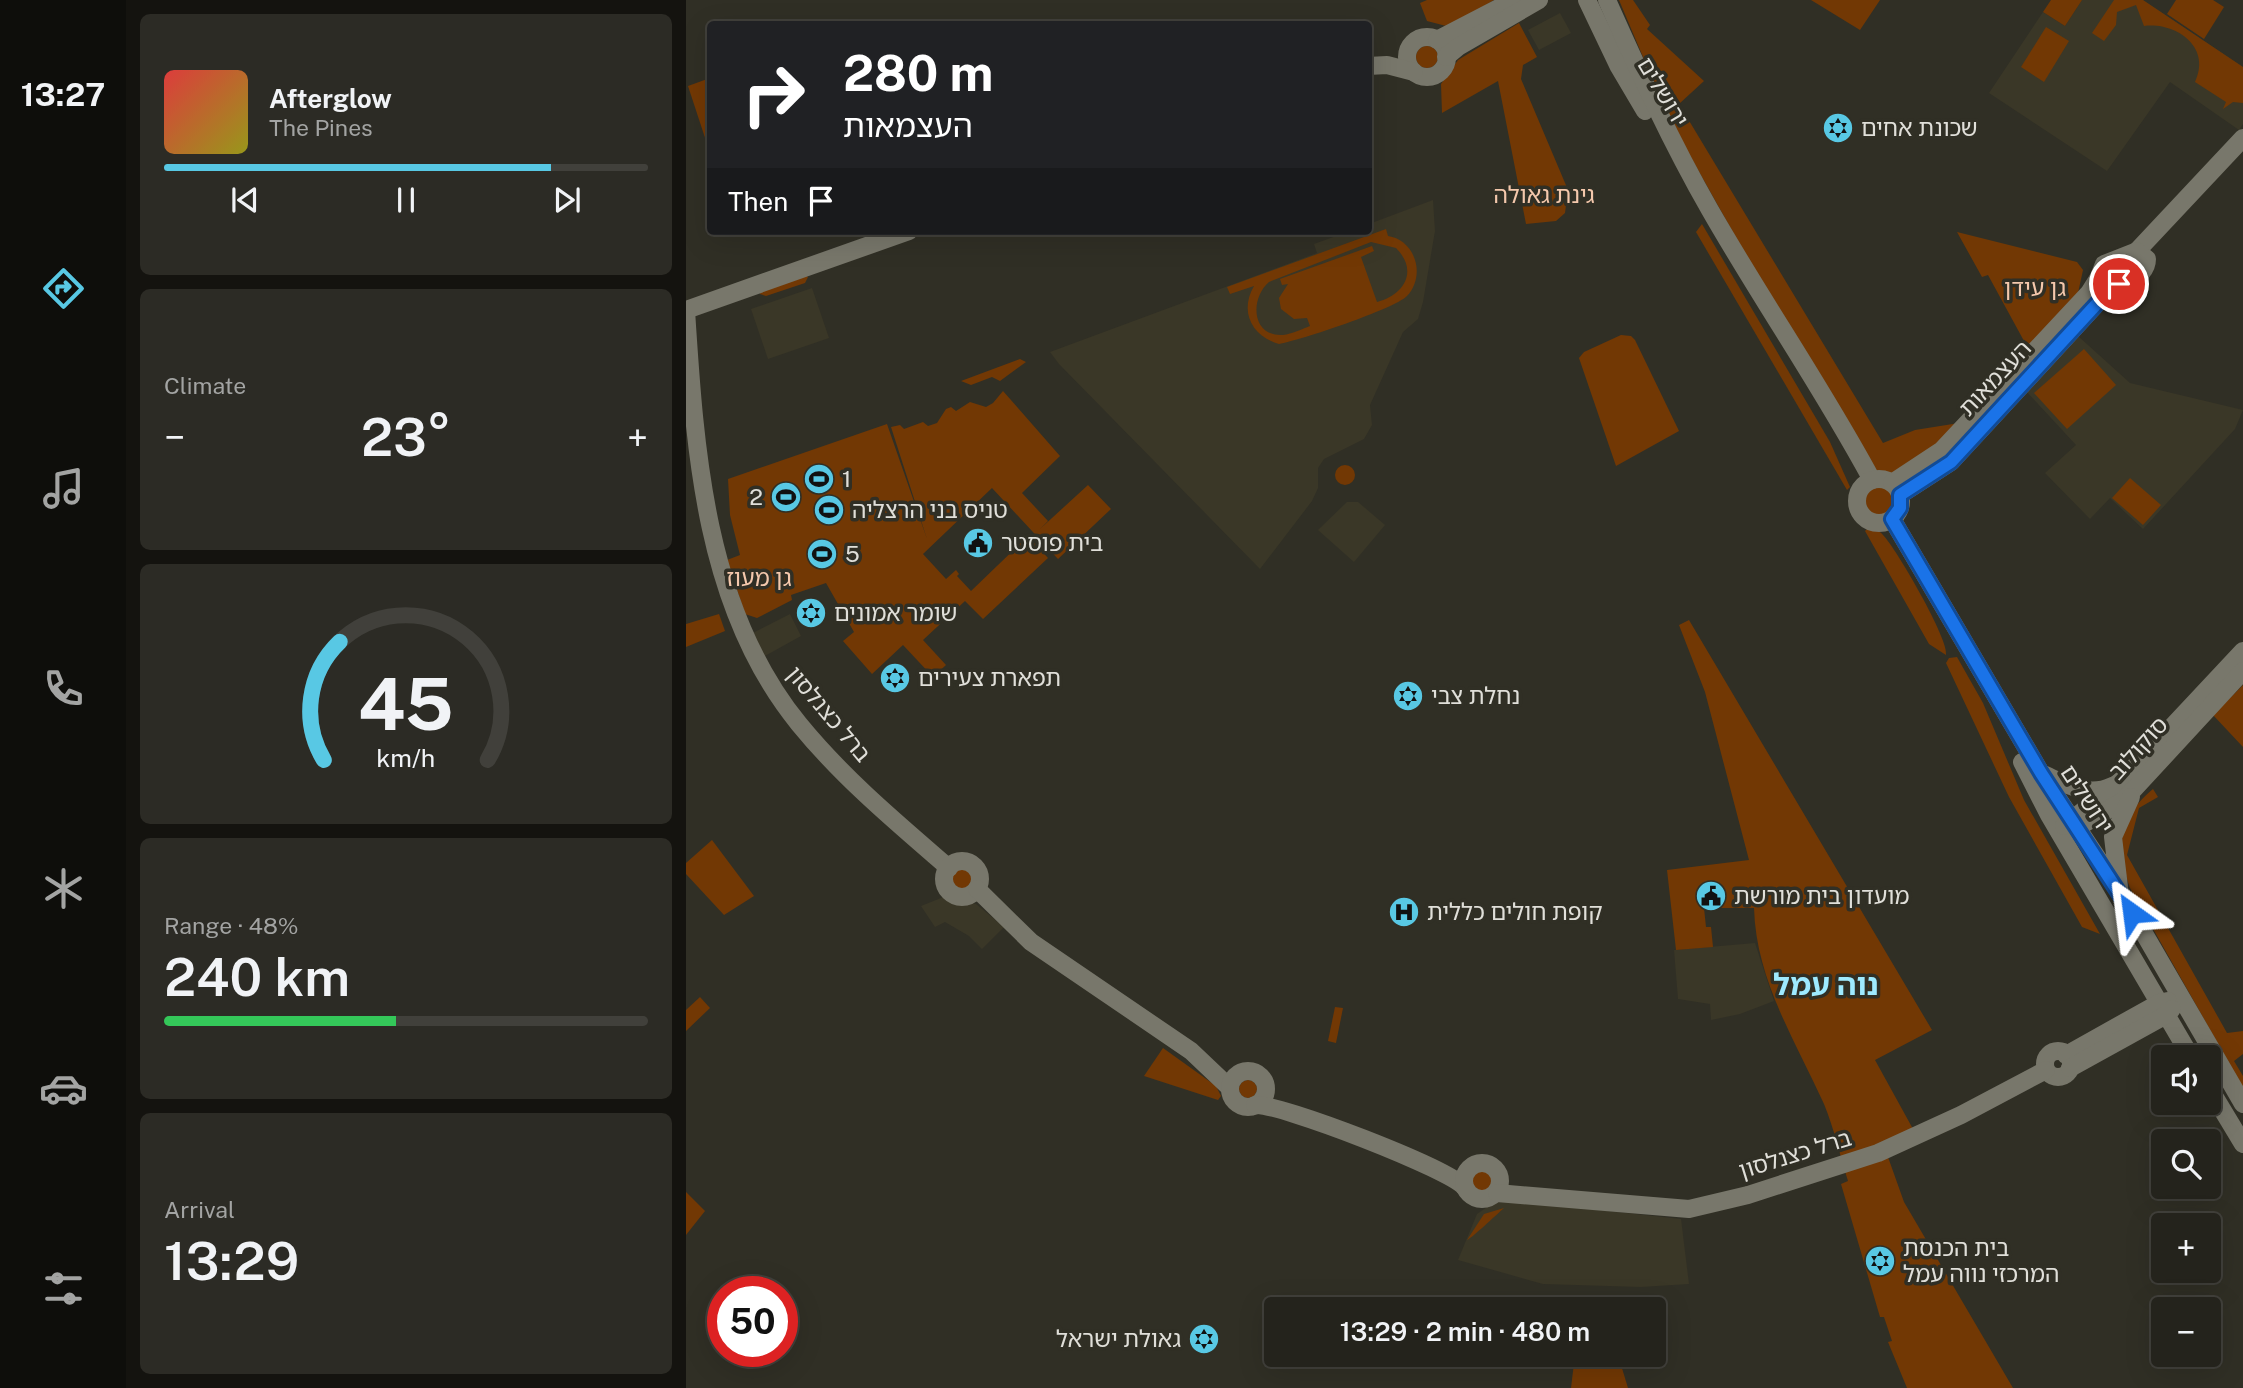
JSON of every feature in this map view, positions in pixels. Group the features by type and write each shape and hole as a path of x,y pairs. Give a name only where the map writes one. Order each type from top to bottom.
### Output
{"street":[{"path":"1413,72 1408,63 1408,52 1413,44 1422,38 1437,40 1514,0"},
{"path":"1579,0 1596,19"},
{"name":"ירושלים","path":"1587,0 1619,67 1707,204 1809,374 1866,484"},
{"name":"ירושלים","path":"1607,0 1650,98 1707,204"},
{"path":"1446,57 1458,47 1539,1"},
{"path":"1372,65 1387,65 1422,76 1433,76 1443,68 1446,57 1444,48 1437,40"},
{"path":"1372,64 1408,52"},
{"path":"2142,255 2243,138"},
{"path":"2142,255 2243,153"},
{"path":"686,310 898,235"},
{"name":"העצמאות","path":"2142,255 2141,273 2119,284 2104,296 1951,462 1896,489 1942,450 2089,293 2104,264 2142,255"},
{"path":"2099,277 2108,284 2119,284"},
{"name":"ברל כצנלסון","path":"686,310 702,481 714,547 738,623 766,678 799,724 864,794 948,868"},
{"path":"1866,484 1896,489 1900,508 1889,521 1873,523 1862,516 1857,506 1866,484"},
{"name":"ירושלים","path":"1889,521 2041,773 2069,825 2125,946 2184,1045"},
{"name":"ירושלים","path":"1889,521 1984,690 2069,825 2119,892 2243,1104"},
{"name":"סוקולוב","path":"2130,783 2243,651"},
{"name":"סוקולוב","path":"2069,825 2098,801 2130,783 2243,671"},
{"path":"2041,773 2090,791 2130,783 2113,837 2119,892"},
{"path":"962,861 973,865 980,874 977,889 965,897 950,891 945,881 948,868 962,861"},
{"name":"ברל כצנלסון","path":"977,889 1031,942 1191,1051 1230,1088 1231,1096 1238,1104 1268,1105 1432,1165 1472,1196 1482,1200 1499,1185"},
{"path":"2125,946 2140,988 2138,1006 2130,1027 2161,1032 2179,1045"},
{"name":"ברל כצנלסון","path":"1499,1185 1541,1195 1689,1209 1748,1195 1882,1152 2046,1070 2045,1062 2049,1055 2056,1052 2068,1061 2181,998"},
{"name":"ברל כצנלסון","path":"1191,1051 1240,1072 1255,1072 1273,1096 1298,1115"},
{"path":"1230,1088 1232,1079 1240,1072"},
{"path":"1255,1105 1264,1097 1266,1086"},
{"path":"2221,1108 2243,1144"},
{"name":"ברל כצנלסון","path":"1432,1165 1489,1164 1499,1185"},
{"path":"1465,1188 1465,1174 1471,1166"}],"shaded area":[{"path":"2082,0 2143,0 2243,67 2243,124 2239,130 2170,82 2107,171 1989,93 2043,12 2065,26"},
{"path":"1560,13 1571,33 1539,50 1528,30"},
{"path":"1433,200 1435,231 1418,319 1403,332 1370,405 1372,425 1364,439 1324,459 1318,468 1318,488 1312,501 1260,569 1050,352 1317,253 1314,244 1339,235 1372,235 1372,223"},
{"path":"812,288 829,338 768,359 751,309"},
{"path":"2078,336 2130,383 2243,410 2235,429 2143,529 2110,498 2090,519 2045,473 2076,445 2026,391"},
{"path":"1347,502 1358,502 1385,525 1354,562 1318,530"},
{"path":"790,614 801,636 763,657 751,634"},
{"path":"946,896 976,904 1004,927 982,949 969,936 945,922 935,927 921,906"},
{"path":"1755,943 1774,1001 1740,1014 1711,1020 1710,1004 1678,999 1674,950"},
{"path":"1499,1199 1681,1219 1689,1284 1641,1287 1543,1284 1458,1260 1477,1214"}],"green space":[{"path":"1427,0 1494,0 1450,27 1427,21 1420,3"},
{"path":"1619,0 1633,0 1650,25 1647,29 1704,81 1679,104 1883,443 1915,430 1959,423 1937,445 1886,477 1880,476 1762,284 1667,114"},
{"path":"1811,0 1880,0 1860,30"},
{"path":"2051,0 2082,0 2065,26 2043,12"},
{"path":"2114,0 2143,0 2243,67 2243,103 2233,102 2223,109 2226,102 2195,82 2199,58 2188,39 2168,28 2144,26 2136,5 2117,12 2116,25 2104,41 2092,33"},
{"path":"2176,0 2213,0 2224,7 2204,39 2167,14"},
{"name":"גינת גאולה","path":"1519,23 1537,57 1523,65 1521,79 1568,190 1565,213 1556,221 1526,224 1498,81 1442,113 1441,84 1458,60"},
{"path":"2046,27 2069,41 2044,82 2021,67"},
{"path":"1427,46 1435,49 1438,57 1435,65 1427,68 1419,65 1416,57 1419,49"},
{"path":"707,79 707,144 688,86"},
{"path":"1702,224 1830,442 1850,487 1847,490 1696,232"},
{"path":"1386,229 1388,236 1408,247 1417,269 1413,288 1399,302 1306,337 1279,344 1262,335 1251,322 1248,305 1254,286 1230,294 1227,287","holes":["1371,242 1396,248 1407,265 1405,281 1401,288 1387,299 1377,302 1361,257 1374,251 1372,246 1280,279 1282,285 1288,284 1279,298 1281,309 1294,319 1307,318 1310,326 1283,335 1272,334 1259,323 1259,297 1269,282"]},
{"name":"גן עידן","path":"1957,232 2077,262 2083,270 2078,293 1999,379 2024,341 1988,275 1982,277"},
{"path":"805,275 808,277 805,283 766,296 760,294 760,291"},
{"path":"1621,335 1631,336 1635,340 1679,431 1616,466 1579,358 1584,352"},
{"path":"2084,349 2116,385 2067,429 2034,393"},
{"path":"1020,359 1026,362 1000,381 992,377 971,385 961,381"},
{"name":"גן מעוז","path":"1003,391 1060,456 1022,493 1048,521 1040,529 1088,485 1111,509 1058,559 992,488 923,554 946,579 956,570 959,574 957,576 971,591 1028,536 1048,558 983,619 965,601 923,640 946,665 933,677 903,645 872,674 843,641 854,632 826,583 791,595 792,600 757,618 745,614 727,560 740,555 730,515 728,479 887,424 927,539 891,427 900,425 904,429 923,422 928,426 937,423 946,409 951,407 956,411 970,402 986,407"},
{"path":"1345,465 1352,468 1355,475 1352,482 1345,485 1338,482 1335,475 1338,468"},
{"path":"2130,478 2161,505 2143,525 2112,498"},
{"path":"1879,486 1890,490 1894,501 1890,512 1879,516 1868,512 1864,501 1868,490"},
{"path":"1868,528 1881,533 1899,557 1940,632 1946,655 1929,644 1865,531"},
{"path":"719,614 725,631 686,647 686,624"},
{"path":"1689,620 1932,1030 1875,1060 1913,1129 1883,1143 1904,1202 2013,1388 1907,1388 1888,1342 1892,1341 1884,1317 1880,1317 1841,1184 1848,1181 1831,1123 1769,985 1756,934 1754,908 1704,908 1706,927 1711,927 1713,947 1676,950 1667,870 1749,860 1705,692 1679,625"},
{"path":"1957,657 1983,703 2024,800 2100,934 2082,927 2009,797 1946,663 1949,658"},
{"path":"2243,685 2243,747 2213,715"},
{"path":"2153,789 2158,797 2139,808 2127,855 2227,1033 2243,1031 2243,1054 2234,1061 2243,1076 2243,1088 2130,888 2123,859 2123,834 2132,811"},
{"path":"712,840 754,896 724,915 686,874 686,863"},
{"path":"962,869 969,872 972,879 969,886 962,889 955,886 952,879 955,872"},
{"path":"700,997 710,1008 686,1031 686,1010"},
{"path":"1335,1007 1343,1008 1336,1043 1328,1041"},
{"path":"1163,1048 1216,1086 1221,1096 1218,1100 1144,1076"},
{"path":"1248,1080 1254,1083 1257,1089 1254,1095 1248,1098 1242,1095 1239,1089 1242,1083"},
{"path":"1483,1171 1491,1174 1494,1182 1491,1190 1483,1193 1475,1190 1472,1182 1475,1174"},
{"path":"686,1192 705,1211 686,1235"},
{"path":"1504,1208 1479,1231 1467,1240 1484,1214"},
{"path":"1574,1367 1622,1367 1628,1388 1571,1388"}],"place":[{"name":"שכונת אחים","path":"1838,128"},
{"name":"1","path":"819,479"},
{"name":"2","path":"786,497"},
{"name":"טניס בני הרצליה","path":"829,510"},
{"name":"בית פוסטר","path":"978,543"},
{"name":"5","path":"822,554"},
{"name":"שומר אמונים","path":"811,613"},
{"name":"תפארת צעירים","path":"895,678"},
{"name":"נחלת צבי","path":"1408,696"},
{"name":"מועדון בית מורשת","path":"1711,896"},
{"name":"קופת חולים כללית","path":"1404,912"},
{"name":"בית הכנסת המרכזי נווה עמל","path":"1880,1261"},
{"name":"גאולת ישראל","path":"1204,1339"}],"district":[{"name":"נוה עמל","path":"1826,985"}],"route":[{"path":"2119,284 2104,296 1951,462 1900,495 1900,508 1892,519 2041,773 2132,913"}]}
